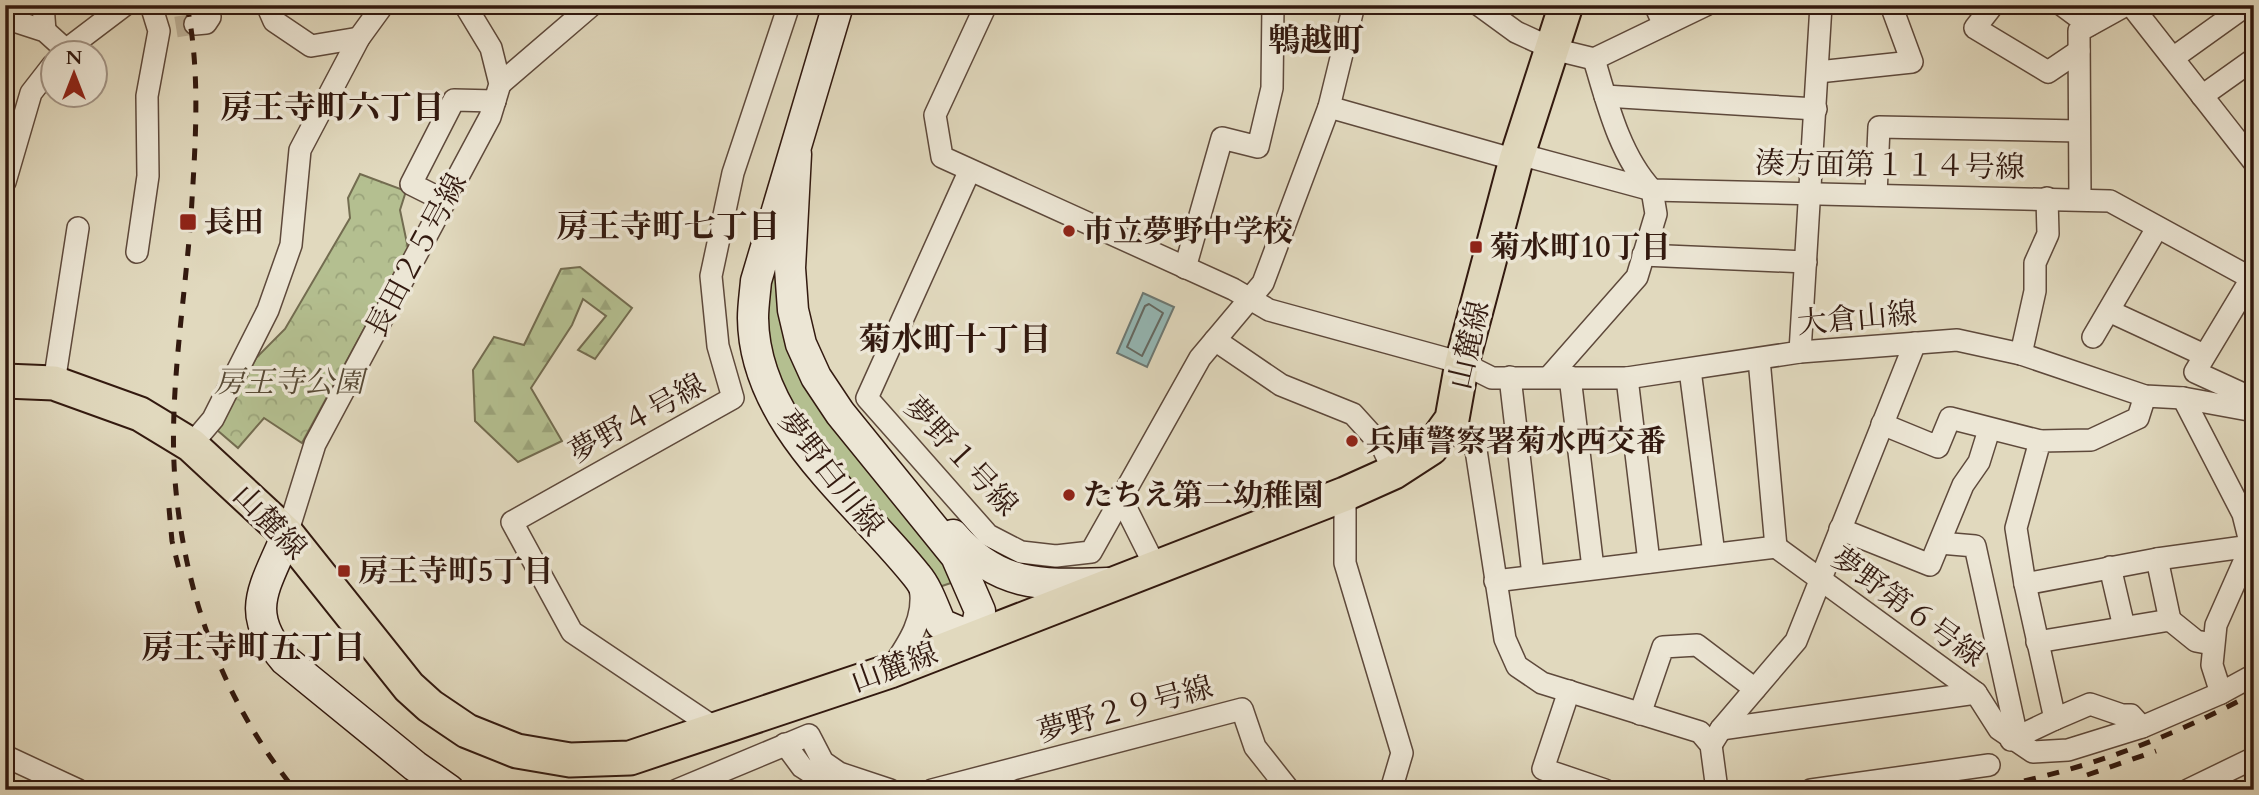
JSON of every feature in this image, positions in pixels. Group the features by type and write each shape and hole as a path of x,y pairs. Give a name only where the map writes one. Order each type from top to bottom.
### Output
{"main road":[{"name":"山麓線","path":"5,382 54,383 140,414 191,445 287,534 408,687 467,731 517,751 570,760 630,758 890,671 1345,494 1394,472 1431,448 1452,419 1462,363 1517,157 1566,5"}],"street":[{"path":"43,5 45,31 49,38"},
{"path":"83,38 125,5"},
{"path":"151,5 176,27 206,23 210,17 208,5"},
{"path":"267,5 274,21 311,46 359,38"},
{"path":"191,445 212,419 268,310 291,245 300,150 359,38 383,5"},
{"path":"465,5 491,48 498,92"},
{"path":"445,201 411,184 454,100 498,92 569,13 592,5"},
{"name":"夢野４号線","path":"715,728 572,632 512,522 733,398 718,346 711,276 733,173 789,5"},
{"name":"夢野白川線","path":"796,154 790,268 793,310 801,344 816,377 840,413 956,556 980,611 974,638 941,624 919,578 831,482 796,438 774,399 761,360 753,320 756,281 796,154 838,5"},
{"name":"大倉山線","path":"986,5 935,115 942,157 969,172 1233,289 1269,310 1462,363 1492,378 1627,378 1800,352 1957,340 2021,354 2145,396 2183,398 2254,411"},
{"path":"1185,268 1222,138 1258,147 1272,88 1273,5"},
{"name":"夢野１号線","path":"969,172 867,398 988,535 1021,552 1056,556 1091,552 1120,496 1200,358 1246,299 1263,283 1329,107 1354,5"},
{"path":"1479,5 1516,32 1553,49 1594,60 1706,5"},
{"path":"1655,5 1664,25"},
{"path":"1800,352 1821,5"},
{"path":"1818,72 1912,62 1891,5"},
{"path":"1993,5 1975,28 2048,72 2079,51"},
{"path":"2062,5 2090,25"},
{"path":"2080,198 2079,31 2129,5 2254,162"},
{"path":"2173,58 2247,5"},
{"path":"5,18 45,31"},
{"path":"137,252 148,176 147,96 176,27"},
{"path":"2202,96 2254,59"},
{"path":"1593,568 1560,376 1637,277 1656,214 1651,190 1636,173 1605,96 1594,60"},
{"path":"5,182 31,93 38,84"},
{"name":"長田２５号線","path":"449,790 415,766 285,660 268,640 259,614 261,598 287,534 315,444 490,117 498,92"},
{"path":"1605,96 1816,109"},
{"name":"湊方面第１１４号線","path":"1329,107 1651,190 2080,198 2110,201 2253,276"},
{"path":"1876,195 1879,127 2078,131"},
{"path":"2021,354 2035,291 2035,263 2048,234 2047,198"},
{"path":"54,383 78,228"},
{"path":"2093,337 2157,228"},
{"path":"1643,255 1806,261"},
{"path":"2253,276 2195,372 2254,399"},
{"path":"2109,311 2204,355"},
{"path":"1215,341 1281,385 1353,414 1382,446 1394,472"},
{"path":"1717,790 1716,737 1796,641 1915,343"},
{"path":"1495,581 1776,547 1759,359"},
{"path":"1690,370 1714,554"},
{"path":"1510,377 1534,575"},
{"path":"1627,378 1649,562"},
{"path":"1882,424 1938,447 1950,418 2040,441 2091,440 2138,418 2145,396"},
{"path":"2183,398 2243,514 2252,546 2216,625 2212,665 2221,693"},
{"path":"1452,419 1476,450 1505,639 1517,666 1542,683 1716,737 1976,693"},
{"path":"1840,529 1930,565 1963,485 1979,462 1990,430"},
{"path":"2040,441 2016,528 2025,584 2055,719"},
{"name":"夢野白川線","path":"902,487 921,498 967,551 1010,578 1042,585 1115,582"},
{"path":"1345,494 1345,563 1402,753 1391,790"},
{"path":"1120,496 1155,566"},
{"path":"1940,543 1975,546 2014,739 2090,704 2122,715 2131,715 2142,727"},
{"path":"2025,584 2157,559 2252,546"},
{"name":"夢野第６号線","path":"1776,547 1976,693 1998,729 2034,752 2068,750 2142,727 2221,693 2254,675"},
{"path":"2157,559 2170,620 2196,641 2212,644"},
{"path":"2110,567 2124,628"},
{"path":"890,671 908,644 918,622 923,601 919,578"},
{"path":"2037,642 2170,620"},
{"path":"1640,713 1663,647 1697,645 1755,689"},
{"path":"1569,691 1543,769 1605,790"},
{"name":"夢野２９号線","path":"932,790 1242,709 1255,747 1290,790"},
{"path":"677,790 809,736 823,762 839,773 890,790"},
{"path":"785,744 802,767 838,790"},
{"path":"5,756 78,790"},
{"path":"2188,790 2254,758"},
{"path":"1811,790 1989,765"},
{"path":"982,778 1013,790"}],"green space":[{"name":"房王寺公園","path":"360,174 406,191 400,210 408,248 302,443 264,418 238,448 217,430 256,358 285,329 350,218 348,198"},
{"path":"580,267 632,308 595,359 578,350 606,316 583,299 572,325 531,388 562,441 518,462 475,421 473,370 494,337 524,345 561,269"},
{"path":"774,267 779,272 781,312 960,580 936,588 842,477 783,397 770,354 766,319 769,275"}],"water":[{"path":"1143,293 1174,307 1147,367 1117,353"}],"tunnel":[{"path":"176,27 195,24"}],"railway":[{"path":"187,5 194,54 196,126 190,234 174,411 175,480 180,522 187,564 211,644 247,720 295,790"},
{"path":"169,508 172,541 181,577"},
{"path":"1977,790 2049,775 2120,753 2188,726 2254,693"},
{"path":"2087,775 2156,751"}],"place":[{"name":"長田","path":"188,222"},
{"name":"市立夢野中学校","path":"1069,231"},
{"name":"菊水町10丁目","path":"1476,247"},
{"name":"兵庫警察署菊水西交番","path":"1352,441"},
{"name":"たちえ第二幼稚園","path":"1069,495"},
{"name":"房王寺町5丁目","path":"344,571"}],"district":[{"name":"鵯越町","path":"1316,40"},
{"name":"房王寺町六丁目","path":"332,107"},
{"name":"房王寺町七丁目","path":"668,226"},
{"name":"菊水町十丁目","path":"955,339"},
{"name":"房王寺町五丁目","path":"253,647"}]}
